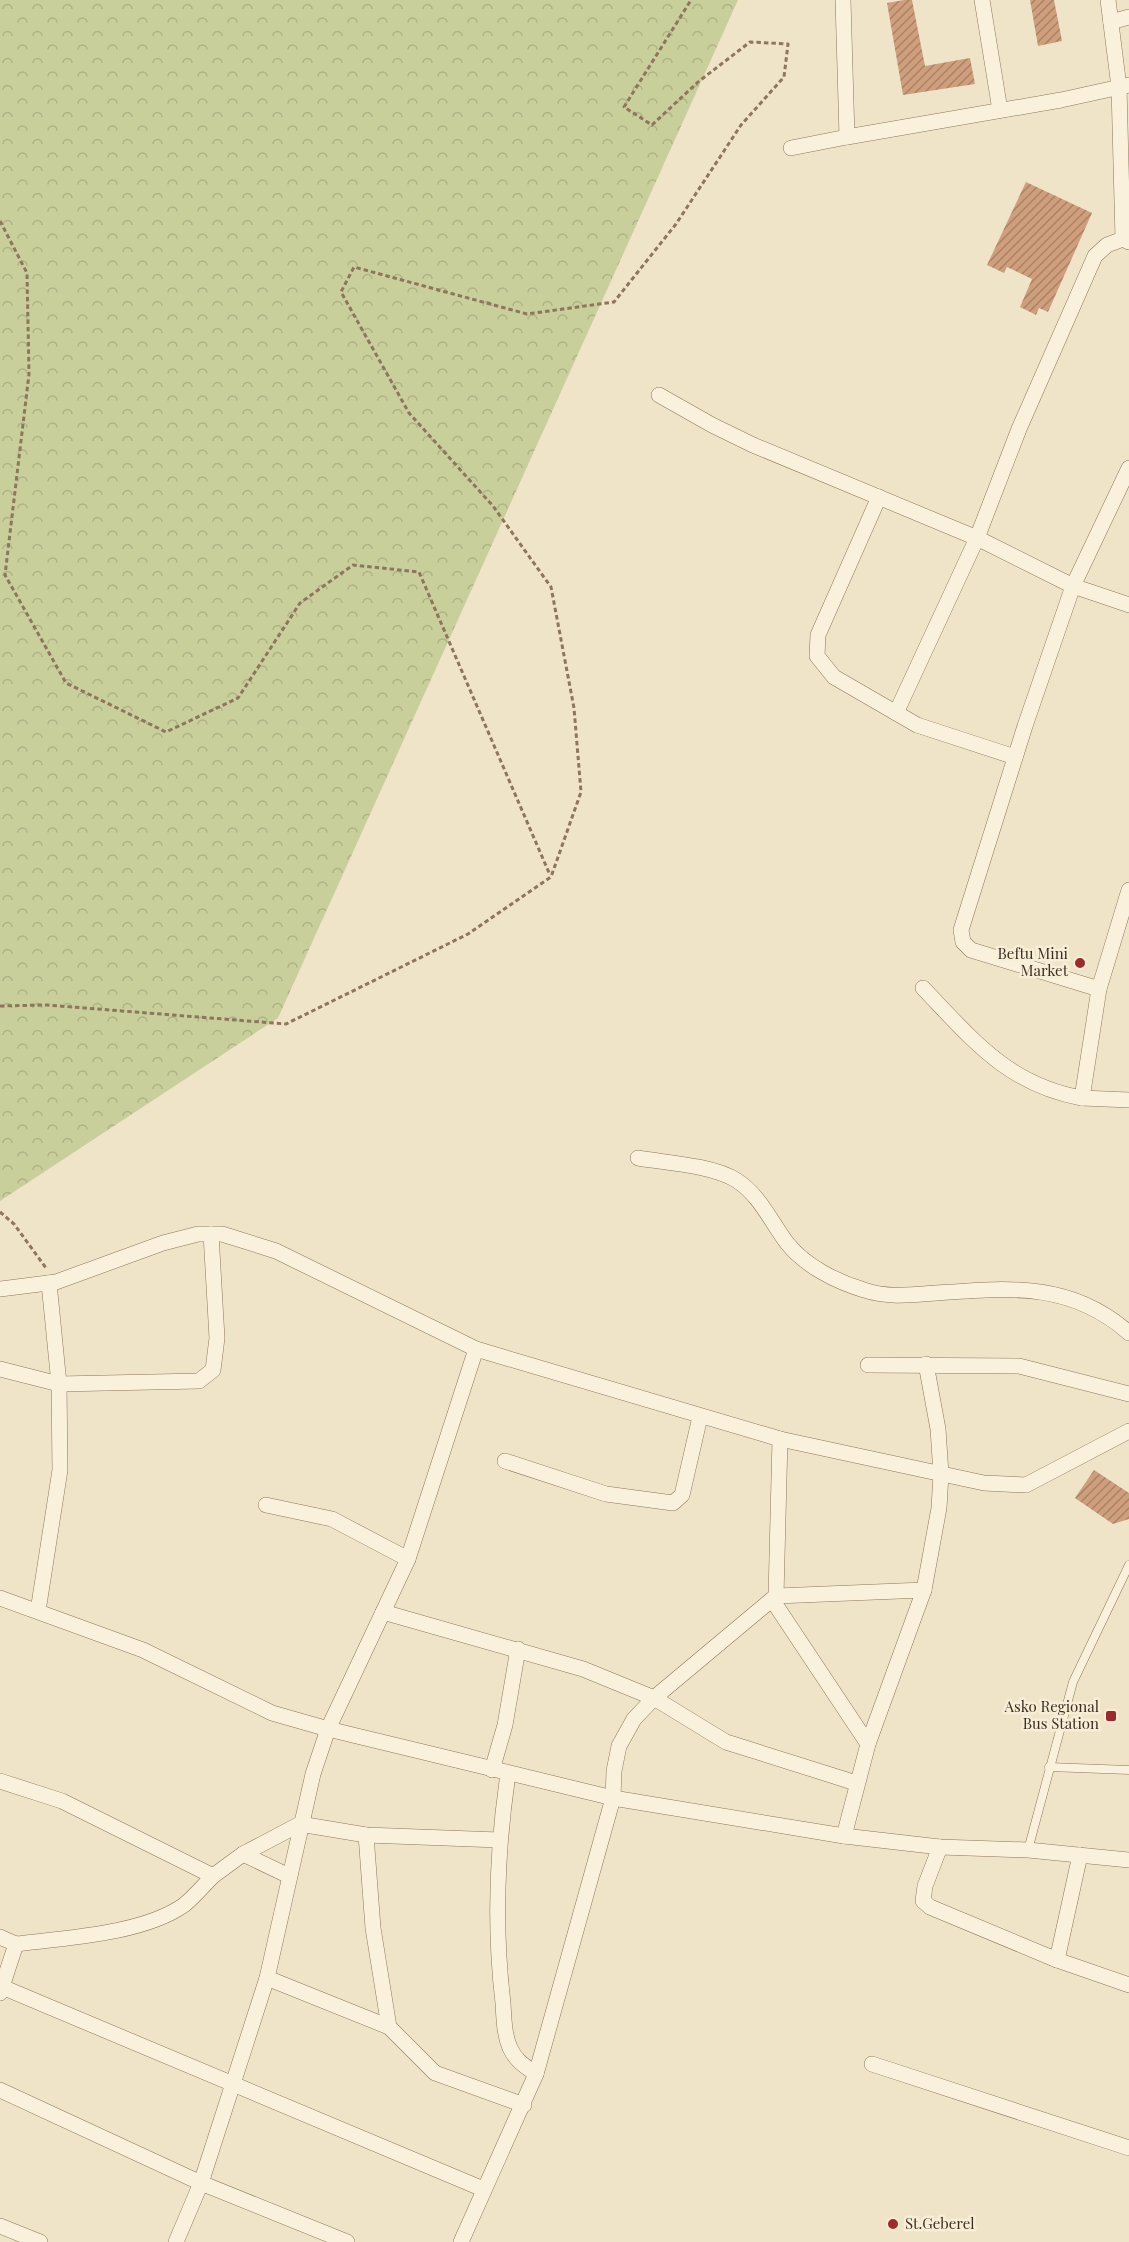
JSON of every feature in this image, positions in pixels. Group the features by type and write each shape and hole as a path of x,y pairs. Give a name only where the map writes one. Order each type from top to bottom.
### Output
{"street":[{"path":"843,0 847,137"},
{"path":"982,0 1000,110"},
{"path":"896,712 977,538 1019,429 1095,256 1107,245 1126,241 1124,86 1108,0"},
{"path":"1111,22 1129,16"},
{"path":"791,148 1124,86"},
{"path":"659,395 712,426 977,538 1073,586 1129,605"},
{"path":"1100,989 971,950 963,942 962,930 1015,757 1073,586 1129,468"},
{"path":"879,497 818,635 817,656 834,677 917,725 1015,757"},
{"path":"1082,1098 1100,989 1129,890"},
{"path":"923,988 970,1038 1025,1081 1053,1093 1082,1098 1129,1100"},
{"path":"638,1158 696,1167 736,1180 764,1207 788,1244 804,1260 828,1275 864,1290 892,1296 997,1289 1039,1290 1079,1302 1116,1322 1129,1334"},
{"path":"0,1289 52,1283 163,1243 198,1234 211,1234 241,1239 276,1251 476,1348 700,1417 780,1439 941,1474 984,1482 1026,1485 1129,1431"},
{"path":"0,1369 59,1384 199,1381 213,1370 217,1338 211,1234"},
{"path":"38,1611 60,1470 59,1384 52,1283"},
{"path":"176,2242 201,2183 267,1978 300,1824 328,1729 408,1559 476,1348"},
{"path":"844,1836 868,1744 924,1590 939,1508 941,1474 938,1429 926,1364"},
{"path":"868,1365 1033,1367 1129,1394"},
{"path":"505,1461 606,1494 673,1503 682,1495 700,1417"},
{"path":"780,1439 775,1599 868,1744"},
{"path":"266,1505 332,1519 408,1559"},
{"path":"461,2242 536,2074 613,1798 619,1746 634,1719 654,1698 775,1599 924,1590"},
{"path":"2,1602 38,1611 143,1650 272,1713 508,1774 613,1798 844,1836 939,1846 1028,1850 1129,1860"},
{"path":"383,1612 584,1669 654,1698 726,1742 856,1783"},
{"path":"492,1770 505,1725 518,1649"},
{"path":"508,1774 498,1840 500,1978 505,2031 518,2062 536,2074"},
{"path":"0,1781 62,1801 213,1876"},
{"path":"0,1937 16,1944 122,1930 166,1915 184,1905 213,1876 243,1854 300,1824 366,1835 498,1840"},
{"path":"366,1835 373,1928 389,2027"},
{"path":"939,1846 925,1886 924,1900 930,1907 1057,1960 1129,1985"},
{"path":"243,1854 289,1876"},
{"path":"1057,1960 1080,1855"},
{"path":"16,1944 1,1990 483,2189"},
{"path":"267,1978 389,2027 435,2073 524,2105"},
{"path":"872,2064 1129,2148"},
{"path":"0,2090 201,2183 347,2242"},
{"path":"0,2226 40,2242"}],"lane":[{"path":"1028,1850 1073,1682 1129,1565"},
{"path":"1049,1767 1129,1770"}],"path":[{"path":"0,1006 47,1005 286,1024 468,934 551,877 581,792 574,708 551,587 493,506 409,413 341,292 354,267 527,314 614,302 676,224 741,125 784,77 788,44 750,42 698,82 652,125 624,107 691,0"},
{"path":"0,221 27,273 29,374 6,575 66,683 166,732 238,698 300,603 353,565 419,572 551,877"},
{"path":"0,1212 14,1224 52,1283"}],"green space":[{"path":"0,0 738,0 278,1018 0,1201"}],"building":[{"path":"912,0 925,66 970,58 975,84 903,95 887,3"},
{"path":"1030,0 1054,0 1062,41 1038,46"},
{"path":"1026,182 1092,213 1048,312 1039,308 1036,315 1020,307 1032,279 1007,267 1004,273 987,265"},
{"path":"1094,1470 1129,1493 1129,1519 1113,1524 1075,1498"}],"place":[{"name":"Beftu Mini Market","path":"1080,963"},
{"name":"Asko Regional Bus Station","path":"1111,1716"},
{"name":"St.Geberel","path":"893,2224"}]}
